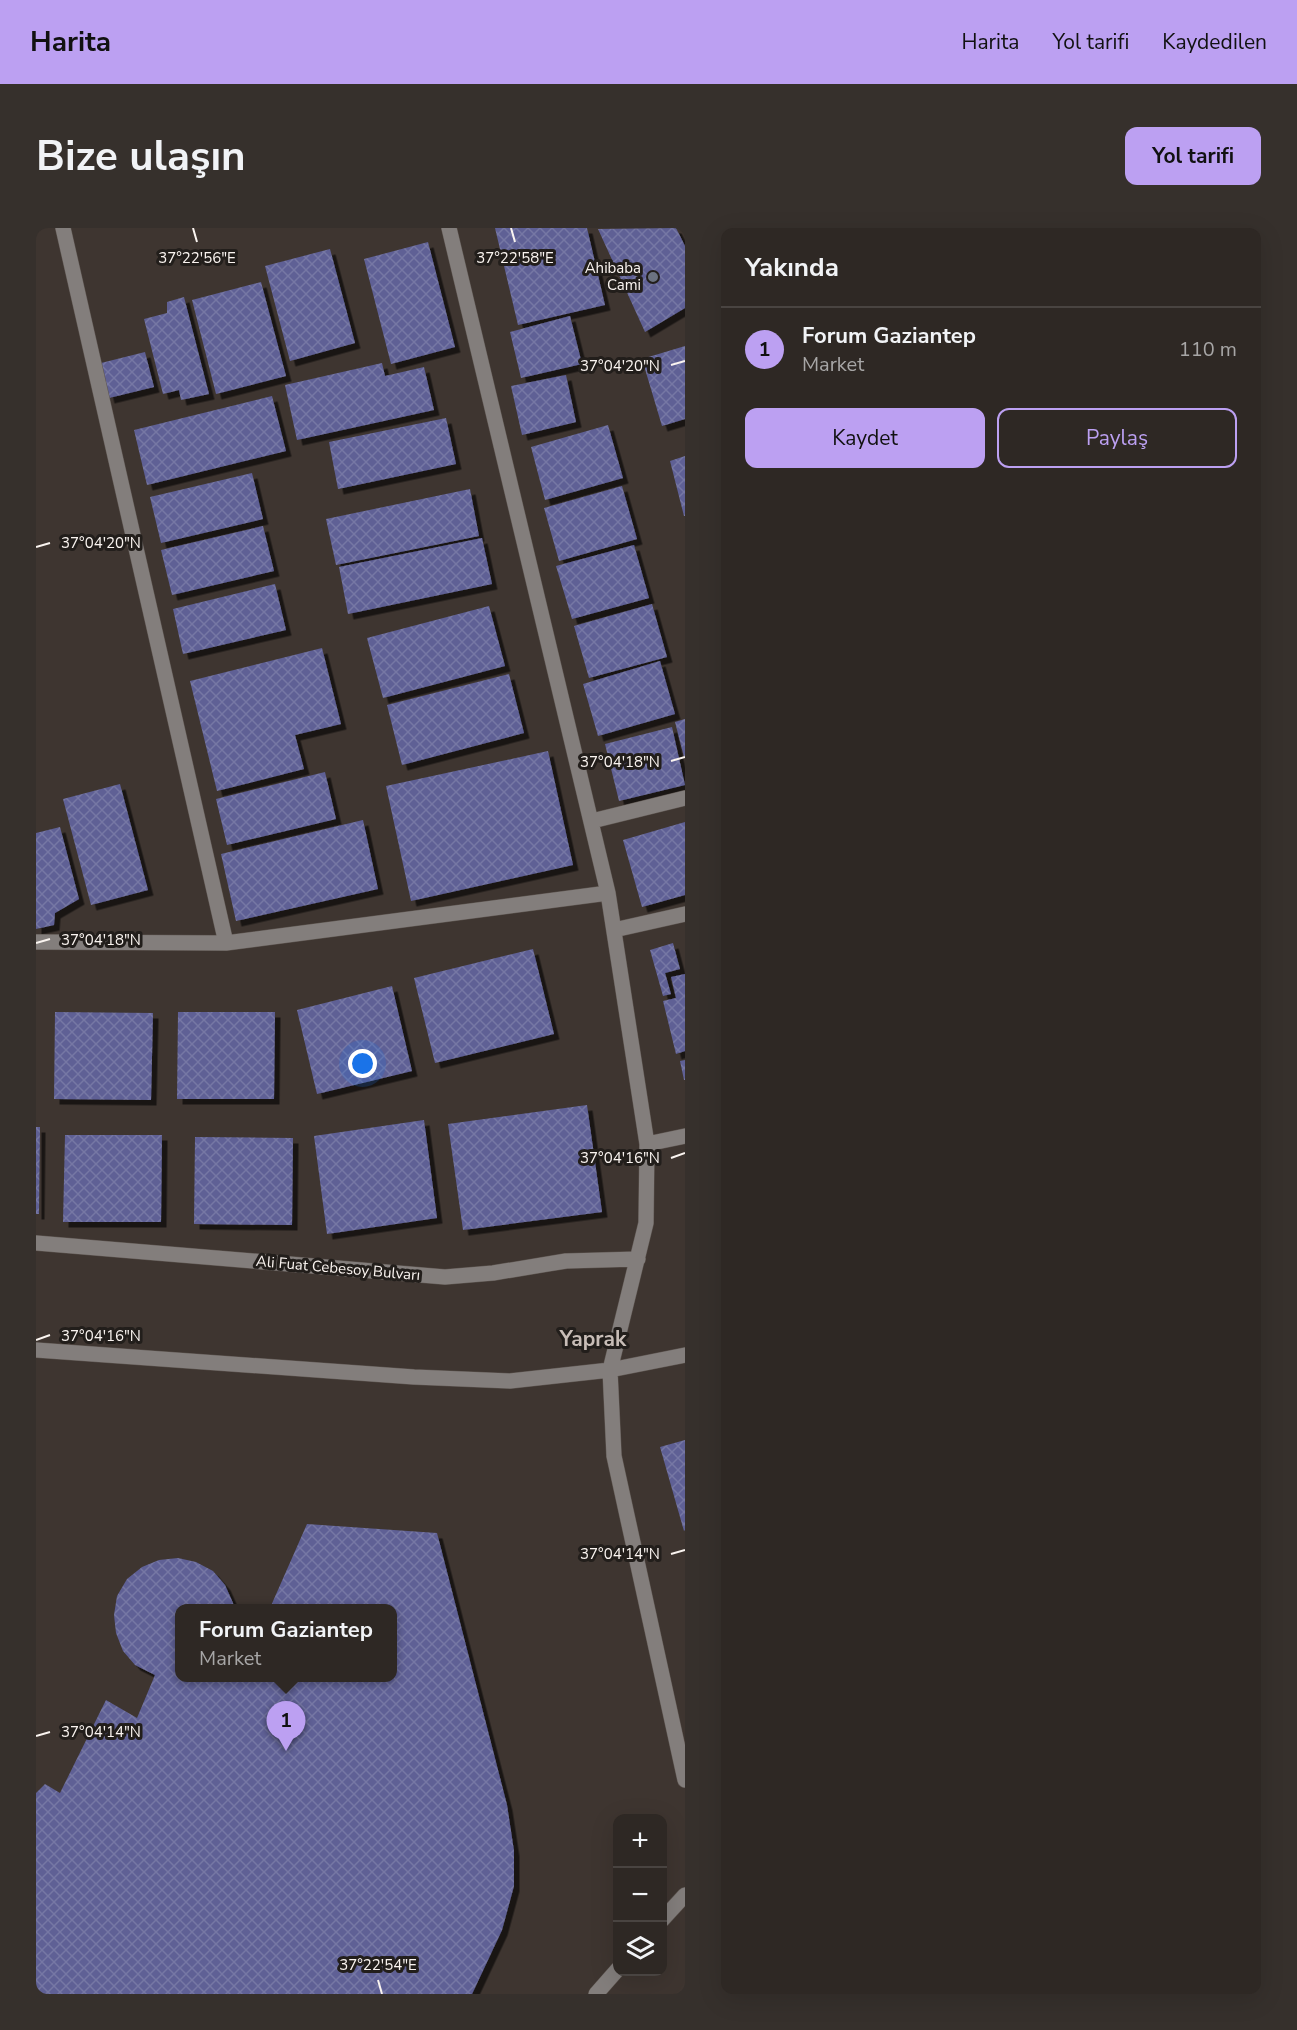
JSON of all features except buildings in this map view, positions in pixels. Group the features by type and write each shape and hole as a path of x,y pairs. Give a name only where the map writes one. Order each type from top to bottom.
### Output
{"street":[{"path":"63,228 226,943"},
{"path":"449,228 608,893 647,1144 646,1223 610,1370 614,1456 685,1780"},
{"path":"592,821 685,798"},
{"path":"36,942 226,943 608,893"},
{"path":"614,930 685,914"},
{"path":"647,1144 685,1136"},
{"name":"Ali Fuat Cebesoy Bulvarı","path":"36,1243 445,1277 493,1274 567,1261 638,1259"},
{"path":"36,1350 414,1377 510,1381 610,1370 685,1355"},
{"path":"667,1915 685,1895"},
{"path":"596,1994 613,1975"}],"place":[{"name":"Ahibaba Cami","path":"653,277"},
{"name":"Forum Gaziantep","path":"286,1751"}],"district":[{"name":"Yaprak","path":"593,1339"}]}
